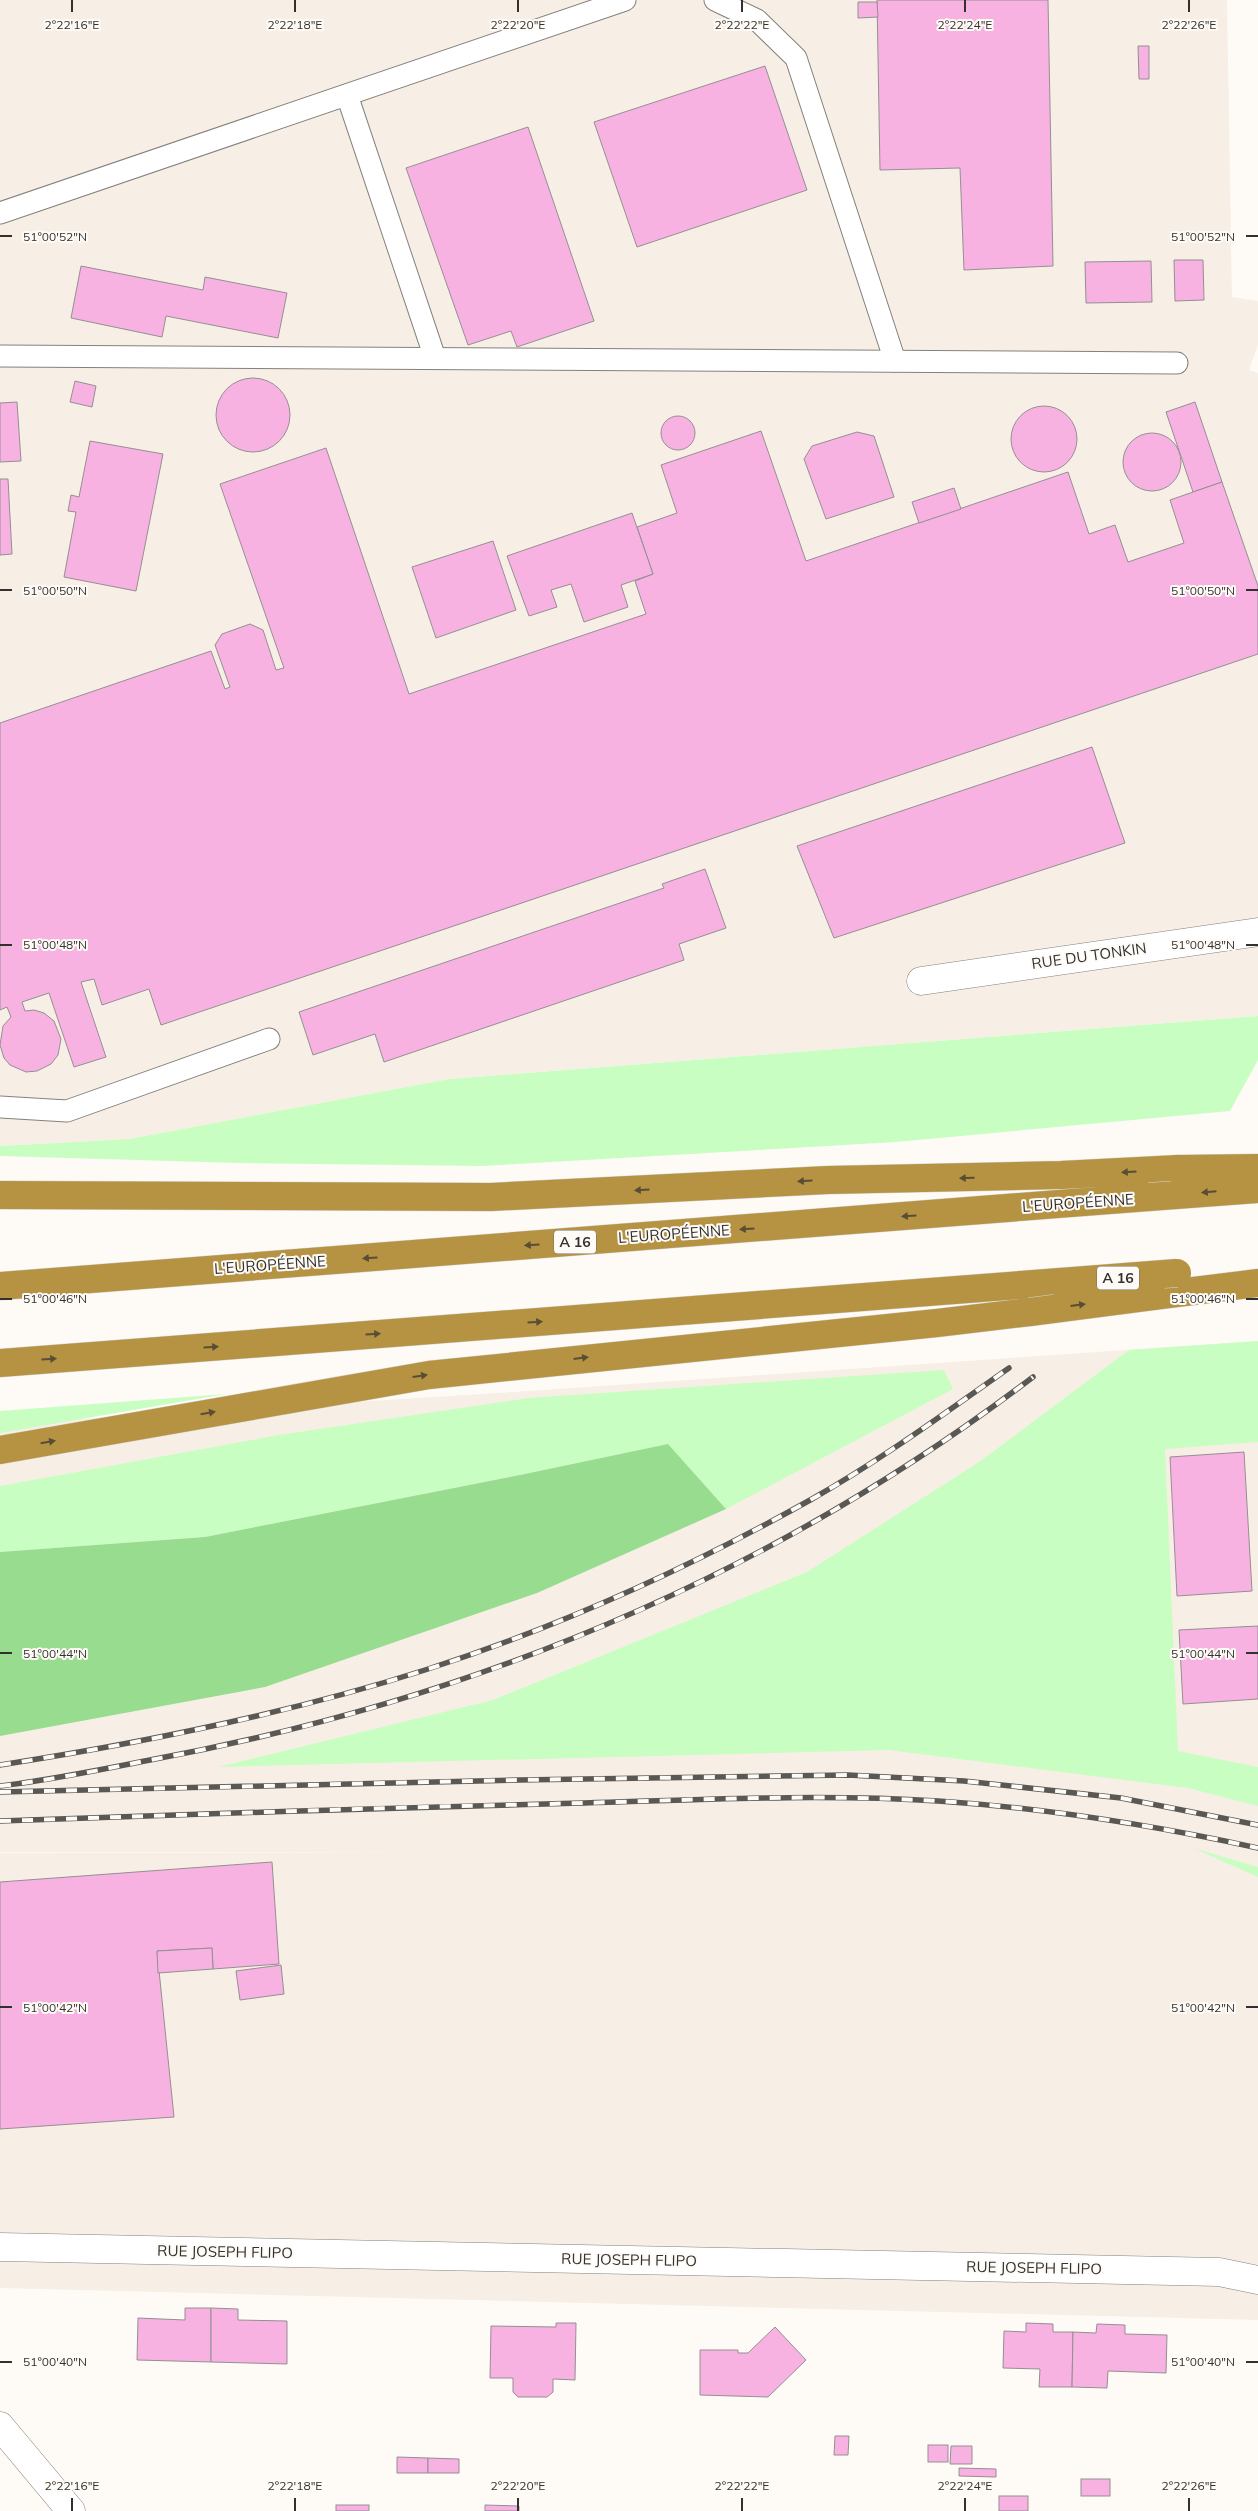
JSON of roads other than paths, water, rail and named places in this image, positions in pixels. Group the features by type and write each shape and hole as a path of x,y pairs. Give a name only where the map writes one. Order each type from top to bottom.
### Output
{"highway":[{"path":"0,1195 491,1197 828,1180 1258,1168"},
{"name":"L'EUROPÉENNE","path":"0,1286 1258,1189"},
{"name":"A 16","path":"0,1363 1258,1267"},
{"path":"0,1450 429,1375 928,1324 1258,1282"}],"street":[{"name":"RUE DU TONKIN","path":"921,981 1258,932"},
{"name":"RUE JOSEPH FLIPO","path":"0,2247 1219,2272 1258,2280"},
{"path":"0,2426 71,2511"}],"lane":[{"path":"0,213 624,0"},
{"path":"715,0 757,20 796,58 895,361"},
{"path":"347,95 436,358"},
{"path":"0,356 1177,363"},
{"path":"0,1107 67,1111 269,1039"}],"railway":[{"path":"0,1765 161,1737 268,1714 373,1686 525,1635 671,1572 812,1499 888,1452 1009,1368"},
{"path":"0,1786 94,1771 270,1735 388,1703 503,1665 615,1621 724,1570 830,1513 933,1448 1033,1377"},
{"path":"0,1792 519,1780 848,1775 964,1781 1121,1798 1258,1825"},
{"path":"0,1821 742,1798 889,1799 978,1804 1099,1818 1258,1848"}]}
